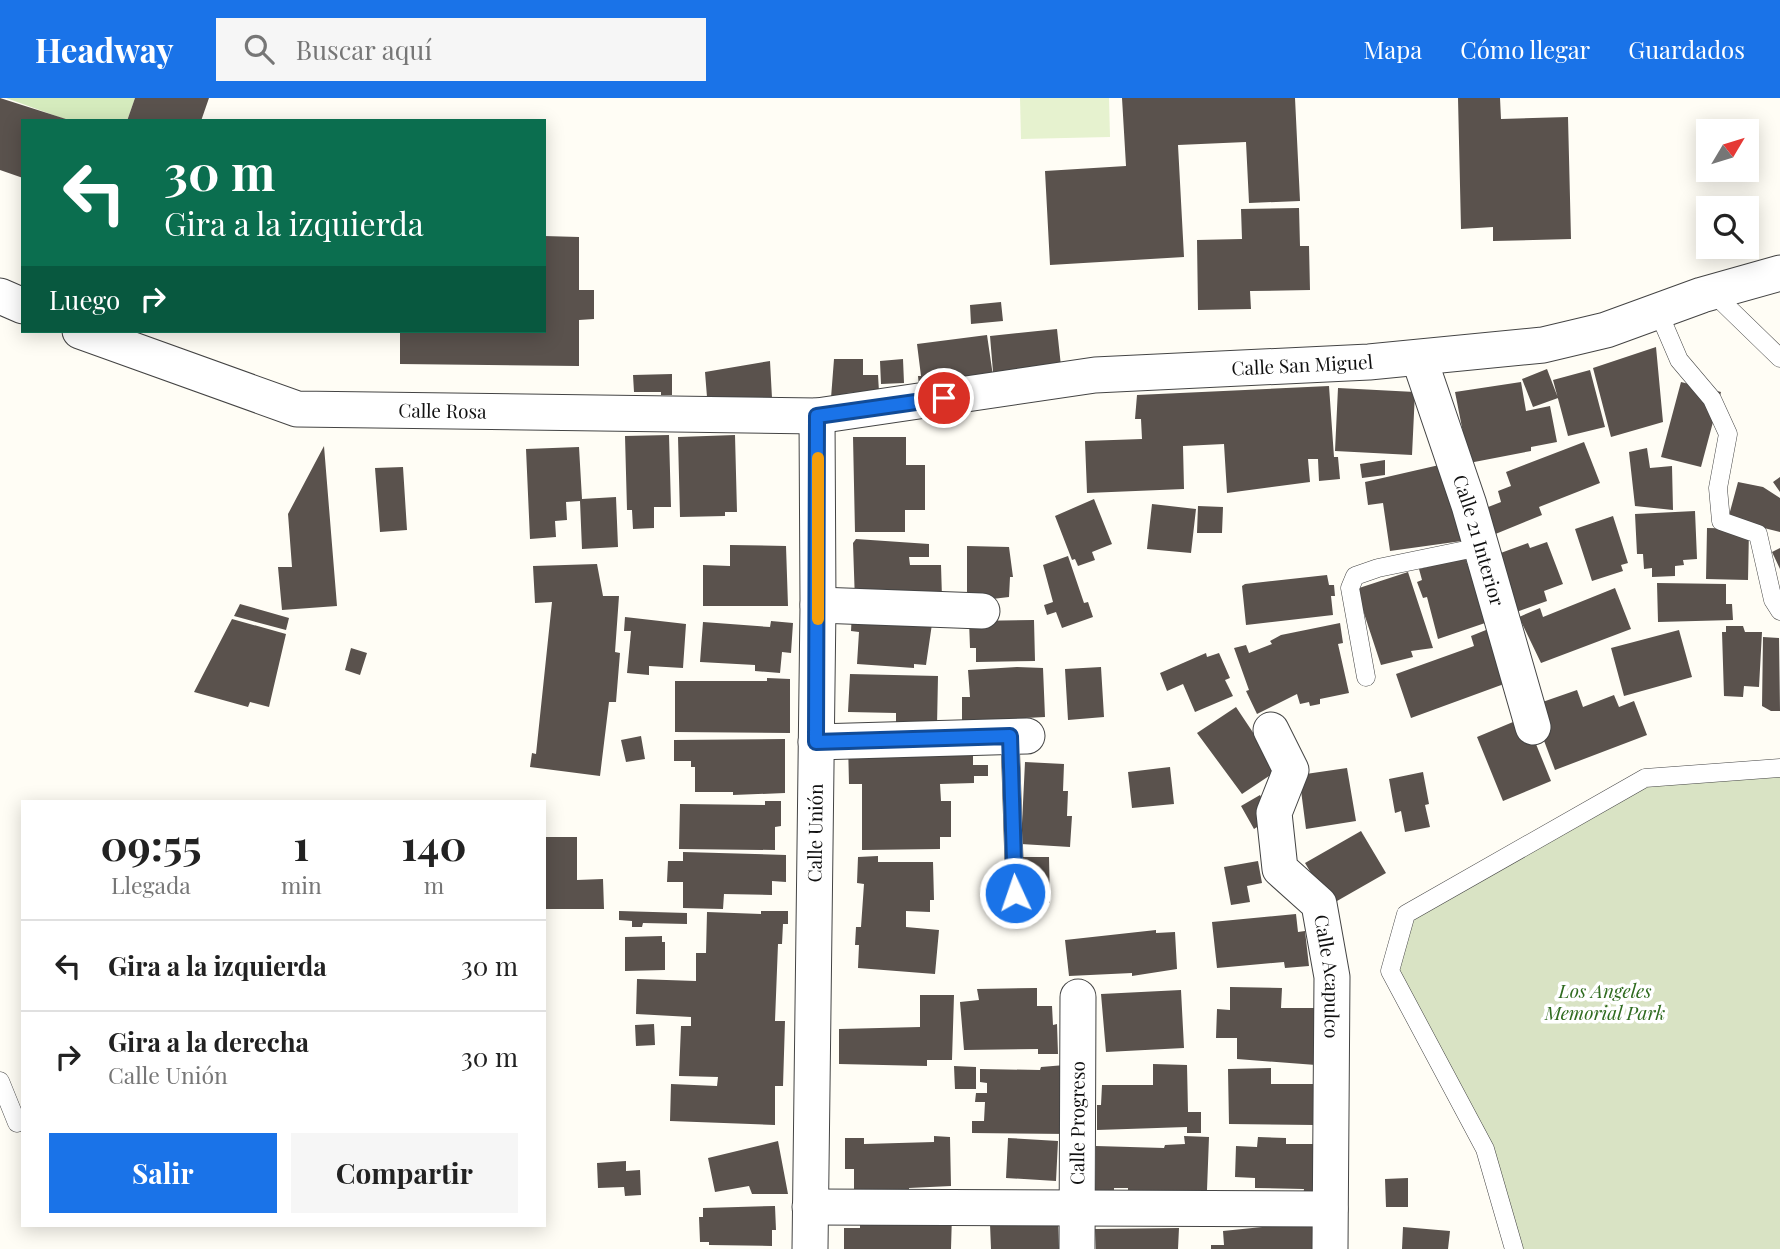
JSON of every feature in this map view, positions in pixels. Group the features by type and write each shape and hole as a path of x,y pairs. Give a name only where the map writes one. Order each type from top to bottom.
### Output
{"street":[{"name":"Calle San Miguel","path":"817,416 1095,375 1419,358 1543,345 1606,330 1712,292 1780,273"},
{"path":"0,296 21,305"},
{"name":"Calle Rosa","path":"86,333 297,409 817,416"},
{"name":"Calle 21 Interior","path":"1419,358 1480,547 1533,727"},
{"name":"Calle Unión","path":"810,1249 818,605 817,416"},
{"path":"818,605 982,611"},
{"name":"Calle Acapulco","path":"1271,730 1291,770 1274,813 1280,869 1319,904 1332,977 1330,1249"},
{"path":"816,742 1019,736"},
{"name":"Calle Progreso","path":"1077,1249 1078,997"},
{"path":"810,1207 1330,1209"}],"lane":[{"path":"1712,292 1780,358"},
{"path":"1658,311 1679,360 1712,399 1728,434 1718,488 1721,521 1758,534 1773,600 1780,611"},
{"path":"1366,677 1350,589 1355,576 1378,568 1480,547"},
{"path":"1015,893 1019,736"},
{"path":"1514,1249 1485,1149 1390,971 1406,914 1645,778 1780,768"},
{"path":"0,1081 17,1123"}],"green space":[{"path":"6,98 135,98 128,119 64,119"},
{"path":"1020,98 1109,98 1110,137 1021,139"},
{"name":"Los Angeles Memorial Park","path":"1780,761 1780,1249 1514,1249 1485,1149 1390,971 1406,914 1645,778"}],"building":[{"path":"0,98 66,119 21,119 21,177 0,170"},
{"path":"135,98 209,98 202,119 128,119"},
{"path":"1122,98 1295,98 1300,201 1249,203 1246,142 1178,145 1184,257 1050,265 1045,171 1126,166"},
{"path":"1458,98 1500,98 1501,119 1568,117 1571,239 1493,241 1493,227 1461,229"},
{"path":"1299,208 1300,246 1309,246 1310,290 1250,291 1251,309 1198,310 1197,240 1242,239 1241,209"},
{"path":"546,236 579,237 579,290 594,290 594,319 579,320 579,366 400,364 400,333 546,333"},
{"path":"1001,302 1003,321 971,324 970,305"},
{"path":"1057,329 1061,366 993,372 990,336"},
{"path":"987,335 993,376 919,387 918,376 921,376 917,344"},
{"path":"1656,347 1663,422 1611,437 1593,368"},
{"path":"834,359 863,359 863,375 878,375 879,392 846,393 846,397 831,398"},
{"path":"903,359 904,383 881,384 880,361"},
{"path":"770,361 772,398 707,397 705,372"},
{"path":"1547,369 1558,398 1533,407 1522,379"},
{"path":"1590,370 1605,427 1568,436 1553,380"},
{"path":"672,374 672,395 661,395 661,392 634,392 633,375"},
{"path":"1521,382 1526,411 1550,406 1557,442 1531,447 1531,451 1469,463 1455,392"},
{"path":"1681,382 1721,392 1701,467 1661,457"},
{"path":"1329,386 1334,457 1338,457 1340,479 1319,481 1318,459 1308,459 1310,482 1227,493 1224,444 1183,446 1184,489 1087,493 1085,441 1142,439 1141,419 1135,419 1137,395"},
{"path":"1338,388 1415,392 1412,455 1335,451"},
{"path":"669,435 671,507 654,507 654,528 633,529 632,510 627,510 625,436"},
{"path":"735,435 737,512 725,512 725,516 680,517 678,437"},
{"path":"853,437 906,437 906,465 925,465 925,510 905,510 905,532 855,532"},
{"path":"1584,442 1600,483 1539,507 1542,515 1493,535 1483,509 1501,502 1498,491 1511,486 1506,472"},
{"path":"324,446 337,606 282,610 278,567 292,567 288,514"},
{"path":"579,447 582,499 616,497 618,547 582,549 580,501 566,502 567,520 555,521 556,537 530,539 526,449"},
{"path":"1647,448 1650,468 1672,466 1673,510 1635,506 1629,452"},
{"path":"1385,460 1385,475 1362,478 1360,464"},
{"path":"1448,463 1469,540 1390,551 1383,503 1368,505 1365,482"},
{"path":"403,467 407,530 380,532 375,468"},
{"path":"1780,477 1780,492 1773,482"},
{"path":"1738,482 1763,487 1780,498 1780,532 1728,519"},
{"path":"1094,499 1112,544 1092,552 1095,560 1078,566 1075,559 1072,560 1055,516"},
{"path":"1152,504 1196,509 1191,553 1147,549"},
{"path":"1198,506 1223,507 1222,533 1197,533"},
{"path":"1695,511 1697,559 1683,560 1684,565 1675,566 1675,576 1652,577 1652,568 1644,569 1643,554 1637,554 1635,514"},
{"path":"1613,516 1628,563 1621,565 1623,571 1592,581 1575,529"},
{"path":"1707,528 1749,529 1748,580 1706,579"},
{"path":"856,539 929,544 929,557 909,557 910,565 941,565 942,598 855,602 853,543"},
{"path":"1547,542 1563,584 1544,591 1547,601 1511,614 1487,558 1528,543 1530,548"},
{"path":"730,545 786,546 788,606 703,606 703,565 730,566"},
{"path":"967,546 1009,547 1013,577 1010,577 1009,597 967,602"},
{"path":"1780,548 1780,569 1772,552"},
{"path":"1068,556 1084,603 1088,602 1093,617 1062,628 1056,612 1047,615 1044,605 1053,602 1043,565"},
{"path":"1465,558 1488,622 1438,639 1427,597 1423,598 1417,582 1422,580 1419,569"},
{"path":"597,564 603,596 619,596 615,652 620,653 616,702 609,702 600,776 530,767 532,753 536,754 552,602 535,603 533,566"},
{"path":"1408,572 1433,648 1411,651 1413,657 1381,665 1356,589"},
{"path":"1327,575 1329,585 1334,585 1335,596 1331,596 1333,615 1246,625 1242,586 1245,584"},
{"path":"1657,583 1726,584 1726,604 1732,604 1733,620 1658,622"},
{"path":"1615,588 1631,629 1541,663 1519,617 1540,608 1543,617"},
{"path":"240,604 289,618 286,630 234,616"},
{"path":"852,611 933,617 926,665 914,664 914,668 857,664 859,632 851,631"},
{"path":"625,617 686,624 683,668 649,666 649,675 627,673 631,631 624,631"},
{"path":"232,619 286,634 269,707 250,702 248,707 194,692"},
{"path":"1034,620 1035,661 976,662 976,648 970,648 969,621"},
{"path":"771,621 793,623 791,653 782,652 780,673 755,671 755,665 700,662 703,622 770,627"},
{"path":"1340,623 1343,643 1338,644 1349,693 1320,699 1320,704 1310,706 1309,702 1300,704 1297,694 1257,714 1246,691 1249,690 1234,648 1246,645 1249,653 1272,644 1270,641 1281,635"},
{"path":"1726,626 1743,626 1745,632 1762,632 1759,687 1744,686 1743,697 1724,696 1722,632 1726,632"},
{"path":"1491,628 1504,662 1496,664 1504,684 1411,718 1396,674 1474,646 1471,636"},
{"path":"1679,630 1692,677 1624,696 1611,648"},
{"path":"1763,637 1779,638 1780,711 1771,711 1762,706"},
{"path":"351,648 367,653 360,675 345,670"},
{"path":"1206,653 1207,657 1219,653 1230,678 1225,680 1233,696 1195,712 1183,684 1167,691 1160,673"},
{"path":"1101,667 1104,717 1068,720 1065,669"},
{"path":"1043,668 1045,717 989,720 962,728 962,697 970,697 968,670"},
{"path":"850,674 938,676 937,726 896,725 896,713 848,712"},
{"path":"767,678 790,679 790,733 675,732 675,681 767,681"},
{"path":"1577,690 1583,707 1614,695 1619,707 1634,701 1647,735 1555,770 1531,706"},
{"path":"1236,707 1278,770 1242,794 1197,733"},
{"path":"1525,717 1551,781 1503,801 1477,737"},
{"path":"641,736 645,759 626,762 621,740"},
{"path":"785,739 785,793 733,795 733,792 695,792 695,767 691,767 691,761 674,761 674,740"},
{"path":"848,742 973,742 973,765 988,765 988,776 974,776 974,783 940,784 941,801 951,801 951,837 940,837 940,849 862,850 862,784 849,784"},
{"path":"1025,762 1064,764 1063,791 1068,791 1067,816 1072,816 1070,847 1021,844"},
{"path":"1170,767 1174,804 1132,808 1128,772"},
{"path":"1347,768 1356,821 1306,829 1299,775"},
{"path":"1423,772 1429,804 1425,805 1430,827 1405,832 1401,811 1395,813 1389,779"},
{"path":"1260,795 1268,810 1268,820 1254,829 1241,806"},
{"path":"765,801 781,801 781,826 775,827 775,850 679,849 680,804 765,805"},
{"path":"1361,831 1386,873 1330,905 1305,863"},
{"path":"546,837 577,837 577,880 603,879 604,909 546,909"},
{"path":"683,852 786,855 786,882 772,881 772,895 724,894 723,909 683,908 683,882 667,882 668,861 683,861"},
{"path":"878,856 878,862 933,862 934,900 930,900 930,912 906,911 906,927 939,930 935,974 858,968 859,945 855,945 856,927 861,927 864,884 857,883 858,857"},
{"path":"1015,857 1049,857 1050,903 1015,904"},
{"path":"1258,861 1262,883 1247,886 1250,902 1231,905 1224,867"},
{"path":"619,911 687,913 687,924 643,923 642,927 632,927 632,921 619,920"},
{"path":"761,911 788,911 788,924 783,924 782,944 778,944 775,1021 785,1021 783,1086 775,1086 775,1125 670,1121 671,1084 717,1086 718,1077 679,1076 681,1026 691,1026 691,1017 636,1014 637,979 696,981 696,953 706,953 707,912 761,914"},
{"path":"1296,914 1298,932 1305,931 1309,966 1285,968 1284,962 1217,968 1212,922"},
{"path":"1156,930 1156,933 1175,932 1177,969 1132,976 1132,973 1069,976 1065,940"},
{"path":"662,936 662,942 665,942 665,970 625,971 625,937"},
{"path":"1230,987 1282,988 1281,1008 1316,1008 1316,1065 1237,1059 1237,1038 1216,1038 1217,1009 1230,1010"},
{"path":"1037,988 1037,1006 1052,1006 1053,1025 1057,1024 1058,1054 1038,1054 1038,1049 964,1050 960,1002 979,1000 977,989"},
{"path":"1181,990 1184,1048 1106,1052 1101,994"},
{"path":"920,995 954,995 952,1060 927,1060 927,1066 839,1064 839,1029 920,1027"},
{"path":"654,1024 655,1045 636,1046 635,1025"},
{"path":"1153,1064 1187,1065 1188,1112 1201,1112 1201,1133 1187,1133 1187,1127 1097,1130 1097,1105 1101,1105 1102,1085 1153,1085"},
{"path":"1065,1065 1069,1134 972,1133 972,1121 984,1121 985,1102 975,1102 976,1093 987,1093 987,1083 980,1082 980,1069 1040,1070 1041,1067"},
{"path":"954,1066 976,1067 976,1089 955,1089"},
{"path":"1271,1068 1271,1084 1321,1084 1315,1125 1229,1124 1228,1069"},
{"path":"934,1136 950,1137 951,1186 909,1188 909,1193 854,1194 854,1169 845,1169 845,1138 864,1138 864,1144 934,1142"},
{"path":"1184,1136 1209,1137 1207,1190 1160,1190 1161,1194 1128,1194 1128,1188 1114,1188 1114,1194 1095,1194 1096,1146 1164,1148 1165,1145 1185,1144"},
{"path":"1258,1137 1286,1138 1286,1144 1317,1144 1322,1196 1303,1196 1304,1189 1255,1188 1255,1178 1235,1177 1236,1146 1257,1147"},
{"path":"1008,1138 1058,1141 1056,1181 1006,1178"},
{"path":"778,1141 788,1194 752,1194 749,1186 715,1192 708,1158"},
{"path":"626,1161 626,1171 640,1170 641,1195 625,1196 624,1187 598,1188 597,1163"},
{"path":"1408,1178 1408,1207 1386,1207 1385,1179"},
{"path":"775,1206 776,1230 772,1230 772,1246 709,1245 709,1242 700,1242 699,1217 703,1217 703,1208"},
{"path":"860,1212 952,1214 951,1249 844,1249 844,1228 860,1228"},
{"path":"1058,1221 1059,1249 991,1249 990,1224"},
{"path":"1320,1221 1324,1249 1211,1249 1211,1245 1224,1245 1223,1231"},
{"path":"1403,1227 1450,1231 1448,1249 1402,1249"},
{"path":"1179,1228 1178,1249 1096,1249 1095,1229"}],"slow traffic":[{"path":"818,458 818,619"}],"route":[{"path":"944,398 817,416 816,742 1010,736 1015,893"}]}
